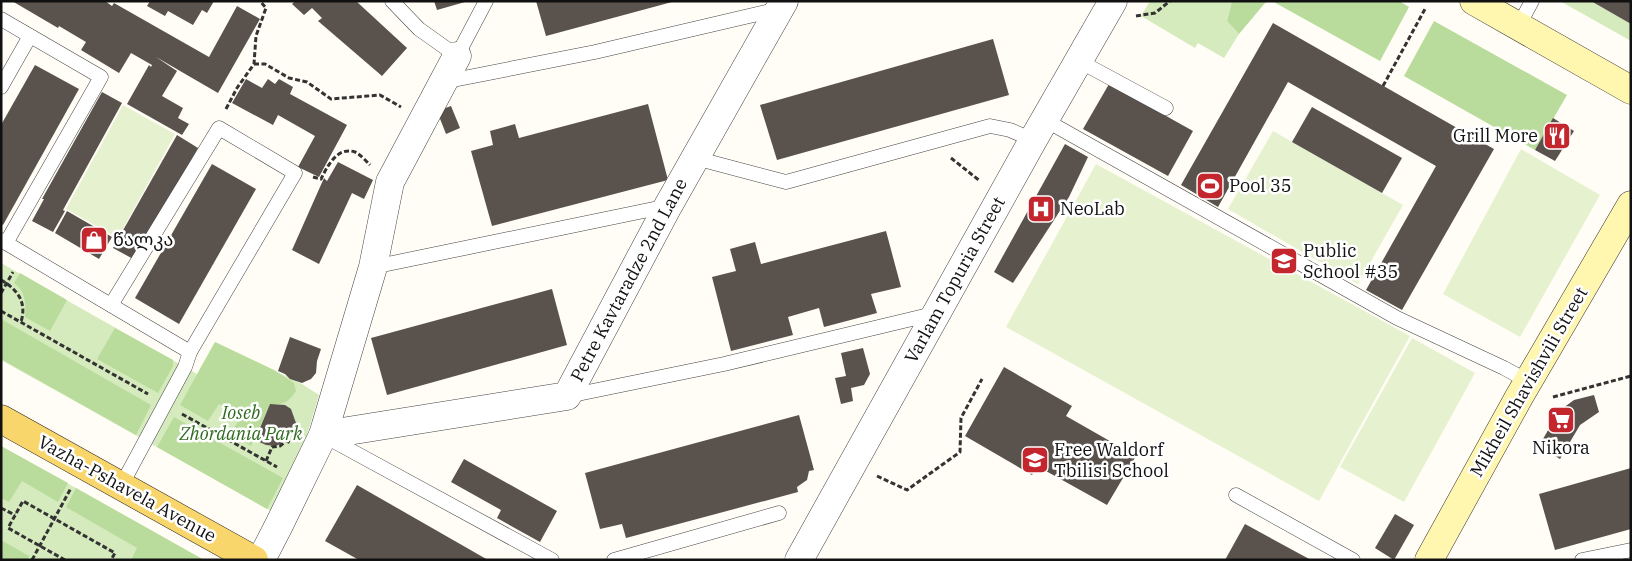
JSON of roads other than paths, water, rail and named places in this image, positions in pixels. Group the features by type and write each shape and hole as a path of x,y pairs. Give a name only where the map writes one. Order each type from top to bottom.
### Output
{"main road":[{"name":"Vazha-Pshavela Avenue","path":"1,419 254,560"}],"street":[{"name":"Varlam Topuria Street","path":"799,560 1113,1"},
{"path":"1480,3 1631,90"},
{"name":"Petre Kavtaradze 2nd Lane","path":"323,435 567,396 668,206 782,5"},
{"path":"261,560 280,526 323,435 373,267 390,182 457,56"},
{"name":"Mikheil Shavishvili Street","path":"1429,560 1528,381 1631,205"}],"lane":[{"path":"392,1 419,29 457,56 486,1"},
{"path":"1518,26 1532,1"},
{"path":"442,82 595,52 782,5"},
{"path":"1,19 101,77 4,242 190,352"},
{"path":"1,87 30,36"},
{"path":"1079,61 1166,108"},
{"path":"695,158 786,182 990,126 1010,130 1039,130 1397,318 1528,381"},
{"path":"111,305 219,128 295,173 190,352 185,367 121,486"},
{"path":"373,267 668,206"},
{"path":"567,396 734,362 937,313"},
{"path":"323,435 552,560"},
{"path":"1236,495 1353,560"},
{"path":"614,560 779,512"},
{"path":"1582,560 1631,550"}],"place":[{"name":"Grill More","path":"1557,136"},
{"name":"Pool 35","path":"1210,186"},
{"name":"NeoLab","path":"1041,209"},
{"name":"წალკა","path":"94,240"},
{"name":"Public School #35","path":"1284,261"},
{"name":"Nikora","path":"1561,420"},
{"name":"Free Waldorf Tbilisi School","path":"1035,460"}],"park label":[{"name":"Ioseb Zhordania Park","path":"241,423"}]}
